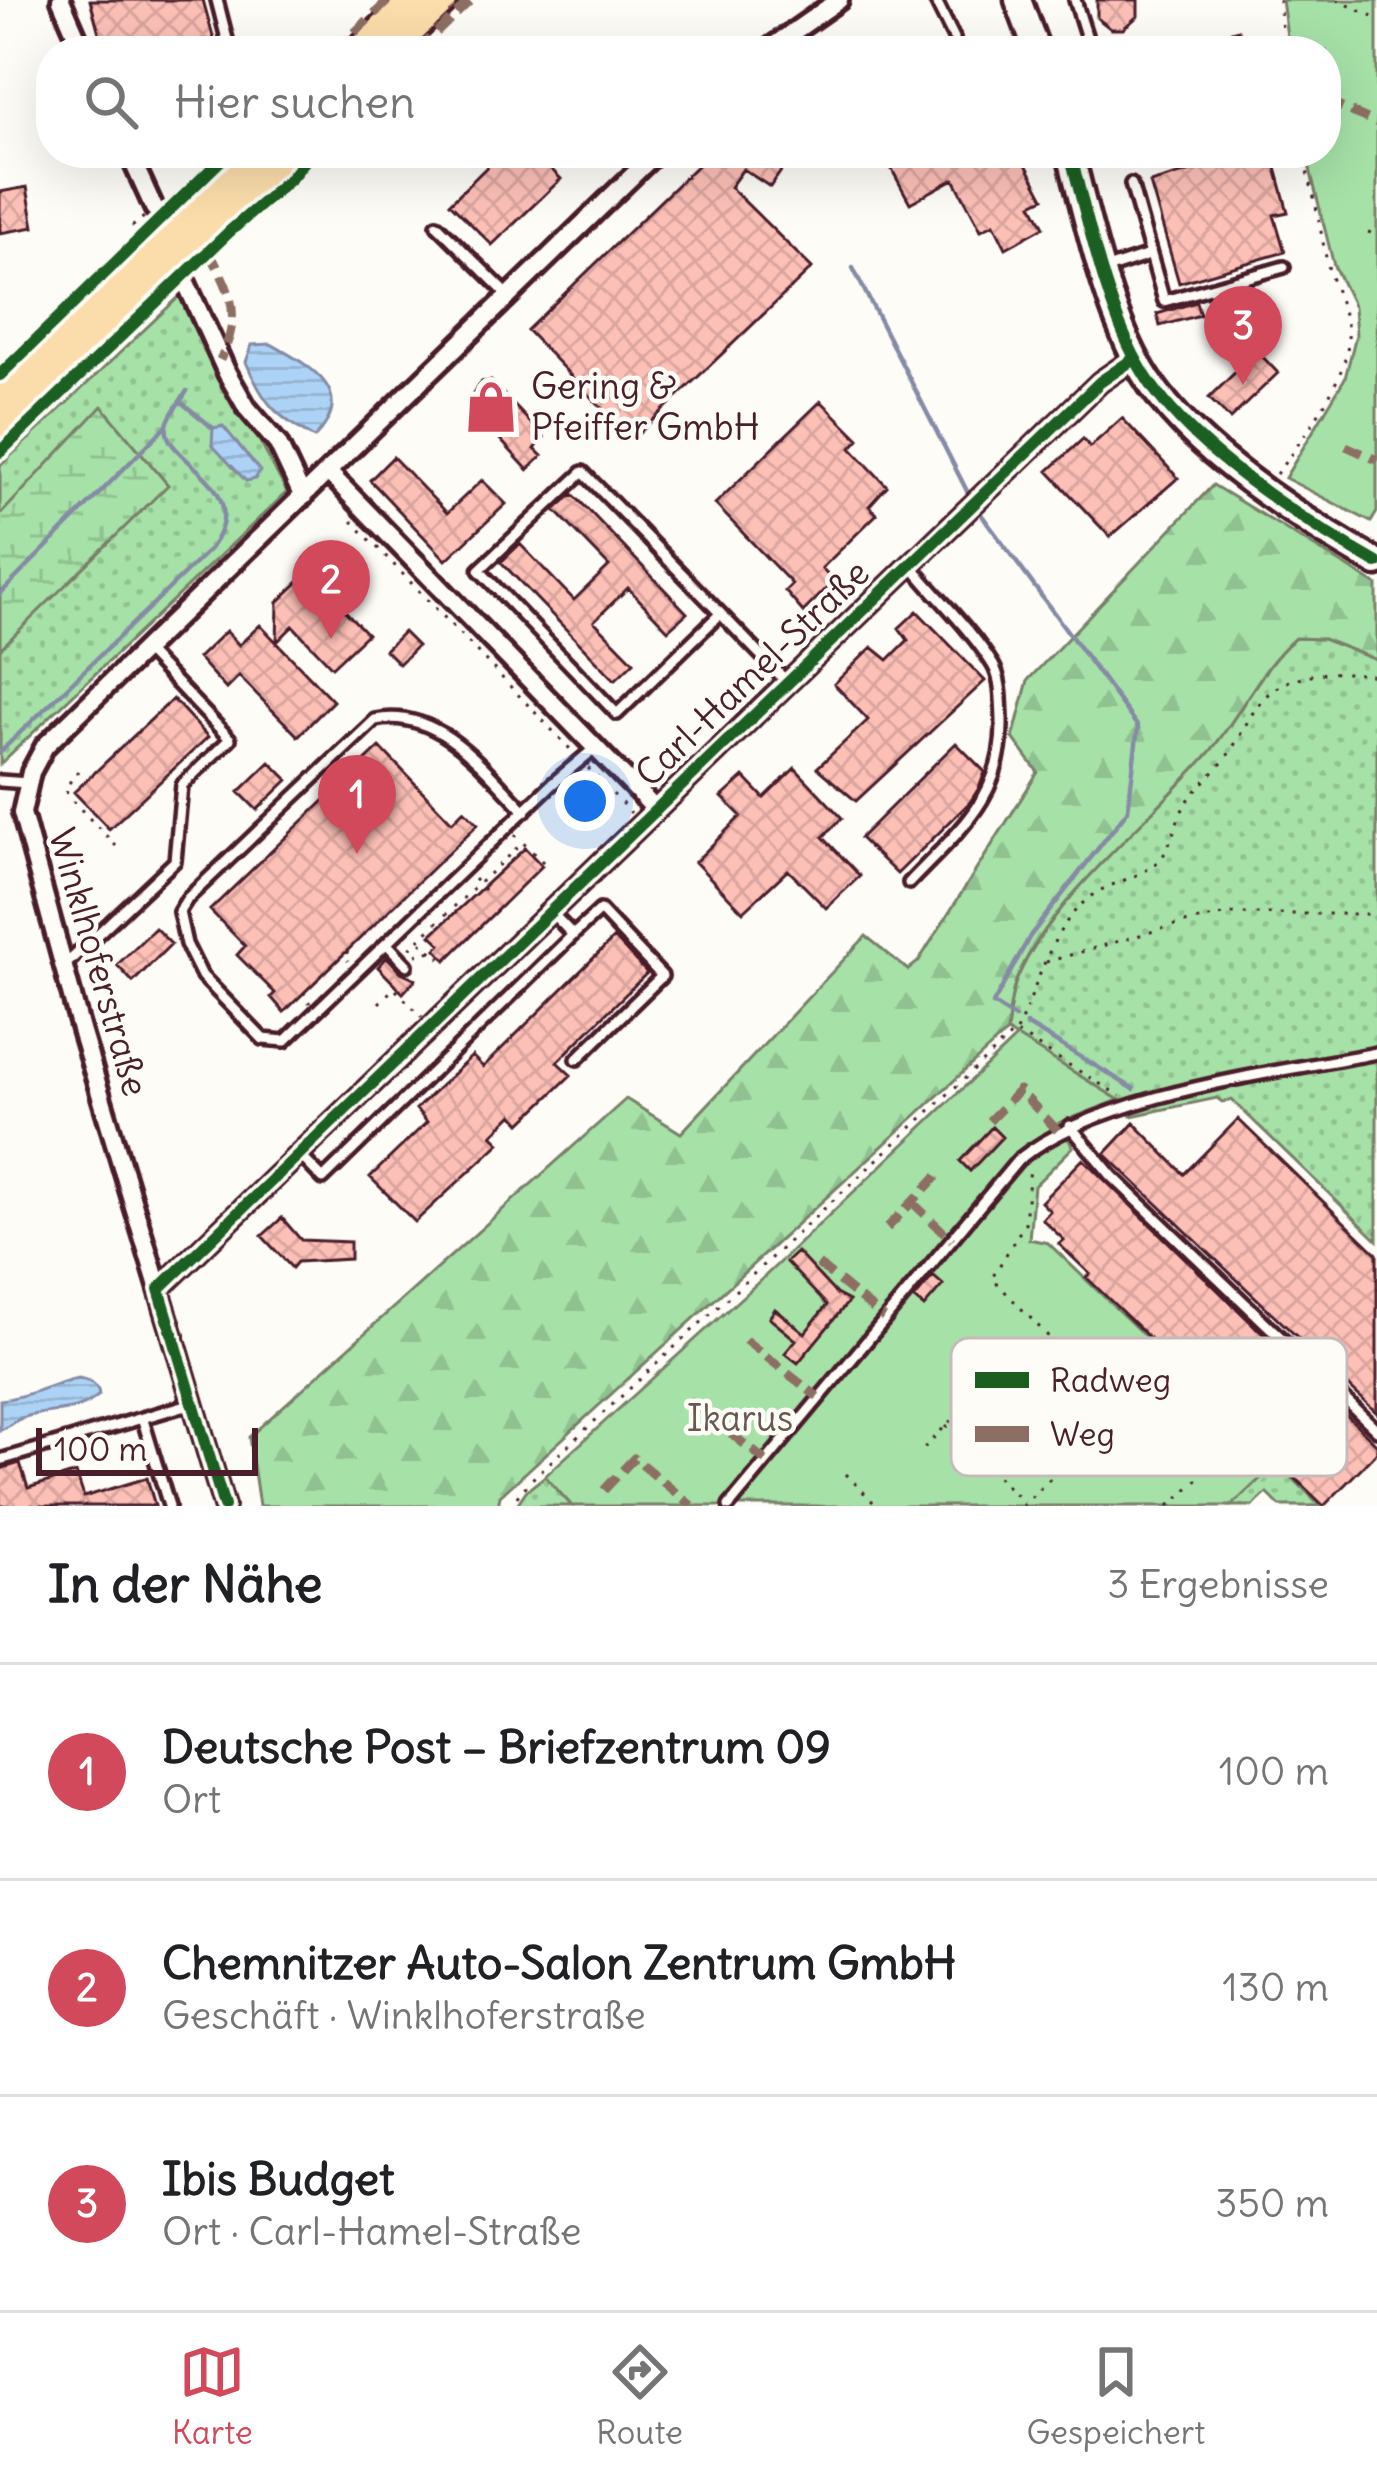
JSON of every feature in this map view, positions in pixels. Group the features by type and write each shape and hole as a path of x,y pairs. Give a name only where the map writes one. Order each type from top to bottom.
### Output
{"main road":[{"path":"376,36 413,0"},
{"path":"405,36 442,0"},
{"path":"1018,0 1031,36"},
{"path":"0,397 239,168"},
{"path":"0,428 269,168"},
{"path":"1074,168 1135,358 1173,412 1263,489 1377,563"}],"street":[{"path":"61,0 77,36"},
{"path":"787,36 839,0"},
{"path":"136,168 154,208"},
{"name":"Winklhoferstraße","path":"224,1506 63,967 22,813 28,783 45,746 641,168"},
{"path":"186,283 227,374 247,408 278,444 303,497"},
{"name":"Carl-Hamel-Straße","path":"159,1289 654,808 1109,374 1135,358"},
{"path":"329,473 589,754 654,808"}],"lane":[{"path":"217,0 226,36"},
{"path":"935,0 953,36"},
{"path":"1075,0 1086,36"},
{"path":"1131,184 1164,301 1284,267"},
{"path":"437,224 509,296"},
{"path":"1104,269 1149,255"},
{"path":"720,614 617,714 479,570 583,472 787,682"},
{"path":"909,883 978,811 992,785 1002,744 995,668 910,564"},
{"path":"63,967 175,861 182,785 230,739 145,650"},
{"path":"525,811 455,739 388,718 375,720 201,884 178,912 186,944 202,976 269,1042 285,1041 589,754"},
{"path":"0,781 28,783"},
{"path":"299,1154 323,1179 600,910 662,976 577,1058"},
{"path":"550,911 573,935"},
{"path":"387,944 402,960"},
{"path":"729,1506 1031,1149 1070,1126 1131,1105 1377,1053"},
{"path":"1070,1126 1112,1176 1281,1338"},
{"path":"1347,1401 1377,1430"},
{"path":"0,1460 193,1403"},
{"path":"143,1420 169,1506"}],"path":[{"path":"1280,0 1283,36"},
{"path":"1336,0 1377,18"},
{"path":"1263,489 1311,425 1347,350 1348,334 1306,168"},
{"path":"138,239 133,226 154,208"},
{"path":"1368,232 1377,236"},
{"path":"350,519 589,754 640,824"},
{"path":"509,1506 741,1283 1015,1032 1049,947 1085,900 1106,885 1154,865 1164,855 1187,801 1224,760 1274,688 1318,674 1377,676"},
{"path":"78,771 66,788 67,795 116,846"},
{"path":"402,960 523,843"},
{"path":"1044,963 1229,914 1377,914"},
{"path":"419,940 440,958 442,955"},
{"path":"402,960 432,951"},
{"path":"379,1003 394,988 409,1003"},
{"path":"1015,1032 1131,1105"},
{"path":"1031,1149 1025,1223 992,1278 1050,1338"},
{"path":"924,1448 951,1421"},
{"path":"946,1426 951,1431"},
{"path":"846,1474 877,1506"},
{"path":"995,1476 1023,1505 1053,1476"},
{"path":"1168,1506 1202,1476"}],"green space":[{"path":"1282,0 1377,0 1377,512 1371,522 1285,478 1345,378 1356,335 1354,307 1334,266 1310,168 1341,168 1341,36 1287,36"},
{"path":"181,295 287,492 0,764 0,466"},
{"path":"102,406 168,485 0,649 0,515"},
{"path":"1213,485 1377,585 1377,660 1323,639 1295,638 1270,665 1207,755 1053,919 1017,978 1007,1032 500,1496 498,1506 259,1506 249,1437 626,1099 681,1133 866,936 908,970 918,962 1038,772 1013,738 1028,680"},
{"path":"1294,638 1323,639 1377,660 1377,1240 1232,1100 1217,1098 1131,1116 1119,1100 1007,1032 1017,979 1053,920 1207,755"},
{"name":"Ikarus","path":"1017,1037 1119,1100 1059,1123 1073,1147 1034,1186 1029,1239 1048,1243 1147,1338 951,1338 951,1476 1263,1476 1231,1506 572,1506 545,1476"},
{"path":"545,1476 572,1506 516,1506 526,1491"},
{"path":"1263,1476 1290,1476 1321,1506 1280,1506 1267,1493 1253,1506 1231,1506"}],"water":[{"path":"271,344 314,372 331,395 327,422 314,438 272,407 252,376 246,362 252,345"},
{"path":"223,426 260,471 255,479 246,481 212,445 213,428"},
{"path":"78,1378 95,1385 99,1395 82,1406 25,1417 0,1430 0,1400"}],"building":[{"path":"90,0 203,0 213,36 100,36"},
{"path":"1097,0 1138,0 1138,16 1123,29 1111,29 1097,18"},
{"path":"486,168 550,168 561,179 492,245 450,203"},
{"path":"694,168 783,168 770,187 743,169 730,187 812,268 632,440 527,330"},
{"path":"891,168 1028,168 1044,198 1032,204 1044,227 1006,248 994,224 981,230 954,179 910,203"},
{"path":"1202,168 1276,168 1288,212 1274,215 1285,252 1179,283 1150,183"},
{"path":"27,187 34,227 0,233 0,192"},
{"path":"1196,302 1200,315 1160,326 1157,314"},
{"path":"1257,351 1278,373 1230,419 1209,398"},
{"path":"491,381 544,437 535,449 542,456 528,470 467,403 481,382"},
{"path":"821,401 859,439 851,448 887,486 869,506 877,514 822,568 834,581 803,612 785,591 792,584 715,504"},
{"path":"1122,418 1178,478 1110,537 1048,471 1083,439 1090,447"},
{"path":"393,457 447,513 482,480 506,504 446,560 370,480"},
{"path":"573,494 687,613 668,630 628,588 594,621 634,662 615,680 501,562 520,544 574,600 609,566 555,510"},
{"path":"306,575 318,576 367,634 332,667 293,626 277,642 278,602"},
{"path":"917,611 985,681 856,801 817,768 868,720 834,684 872,647 888,660 908,640 899,628"},
{"path":"260,625 333,701 298,736 239,676 226,689 198,658 226,631 239,645"},
{"path":"403,632 417,646 399,664 385,650"},
{"path":"173,699 208,737 109,829 74,792"},
{"path":"956,743 985,772 979,788 897,874 860,838"},
{"path":"380,747 452,822 464,810 478,824 284,1012 271,997 275,993 237,955 245,946 210,910"},
{"path":"270,762 288,780 257,810 239,792"},
{"path":"795,768 842,818 823,837 860,876 826,908 788,870 743,912 695,862 741,816 722,797 744,777 764,798"},
{"path":"525,848 542,866 446,960 436,949 441,944 431,935"},
{"path":"155,928 171,944 133,982 117,965"},
{"path":"614,938 647,973 557,1062 571,1075 521,1123 513,1114 492,1135 500,1143 415,1222 370,1177 427,1122 416,1109 472,1056 483,1067"},
{"path":"387,957 416,979 403,993 378,967"},
{"path":"1238,1119 1377,1254 1377,1413 1347,1384 1347,1338 1298,1338 1105,1154 1134,1123 1184,1174"},
{"path":"992,1127 1002,1137 970,1171 960,1161"},
{"path":"1083,1159 1267,1338 1149,1338 1059,1244 1064,1240 1042,1219 1050,1211 1041,1202"},
{"path":"282,1218 301,1240 350,1242 350,1259 297,1262 292,1268 262,1236"},
{"path":"797,1252 836,1294 849,1301 798,1363 785,1353 796,1340 769,1318 775,1309 805,1333 827,1305 786,1262"},
{"path":"933,1276 943,1285 924,1307 914,1299"},
{"path":"1347,1416 1377,1445 1377,1452 1324,1506 1293,1476 1347,1476"},
{"path":"20,1463 28,1488 76,1473 84,1497 147,1478 155,1506 0,1506 0,1469"}],"waterway":[{"path":"853,268 967,491"},
{"path":"0,752 210,549 222,526 223,507 216,490 169,438 168,421 187,391"},
{"path":"181,402 213,428"},
{"path":"0,594 165,427"},
{"path":"981,514 1138,727 1128,810 1030,936 993,1004 1015,1018"},
{"path":"1026,1024 1134,1089"}],"tunnel":[{"path":"154,208 186,283"}],"marked path":[{"path":"351,36 389,0"},
{"path":"433,36 471,0"},
{"path":"1341,107 1377,123"},
{"path":"209,251 231,304 231,329 220,360"},
{"path":"1346,446 1377,460"},
{"path":"989,1121 1019,1090 1059,1132"},
{"path":"887,1228 943,1170"},
{"path":"912,1202 952,1240"},
{"path":"818,1264 884,1318"},
{"path":"745,1340 818,1397"},
{"path":"688,1400 766,1461"},
{"path":"604,1490 634,1458 692,1506"}],"cycle path":[{"path":"0,375 213,168"},
{"path":"0,452 299,168"},
{"path":"1074,168 1119,323 1163,401 1248,480 1377,563"},
{"path":"224,1506 159,1289 1100,382 1135,358"}],"place":[{"name":"Ibis Budget","path":"1243,385"},
{"name":"Gering & Pfeiffer GmbH","path":"491,407"},
{"name":"Chemnitzer Auto-Salon Zentrum GmbH","path":"331,639"},
{"name":"Deutsche Post – Briefzentrum 09","path":"357,854"}]}
